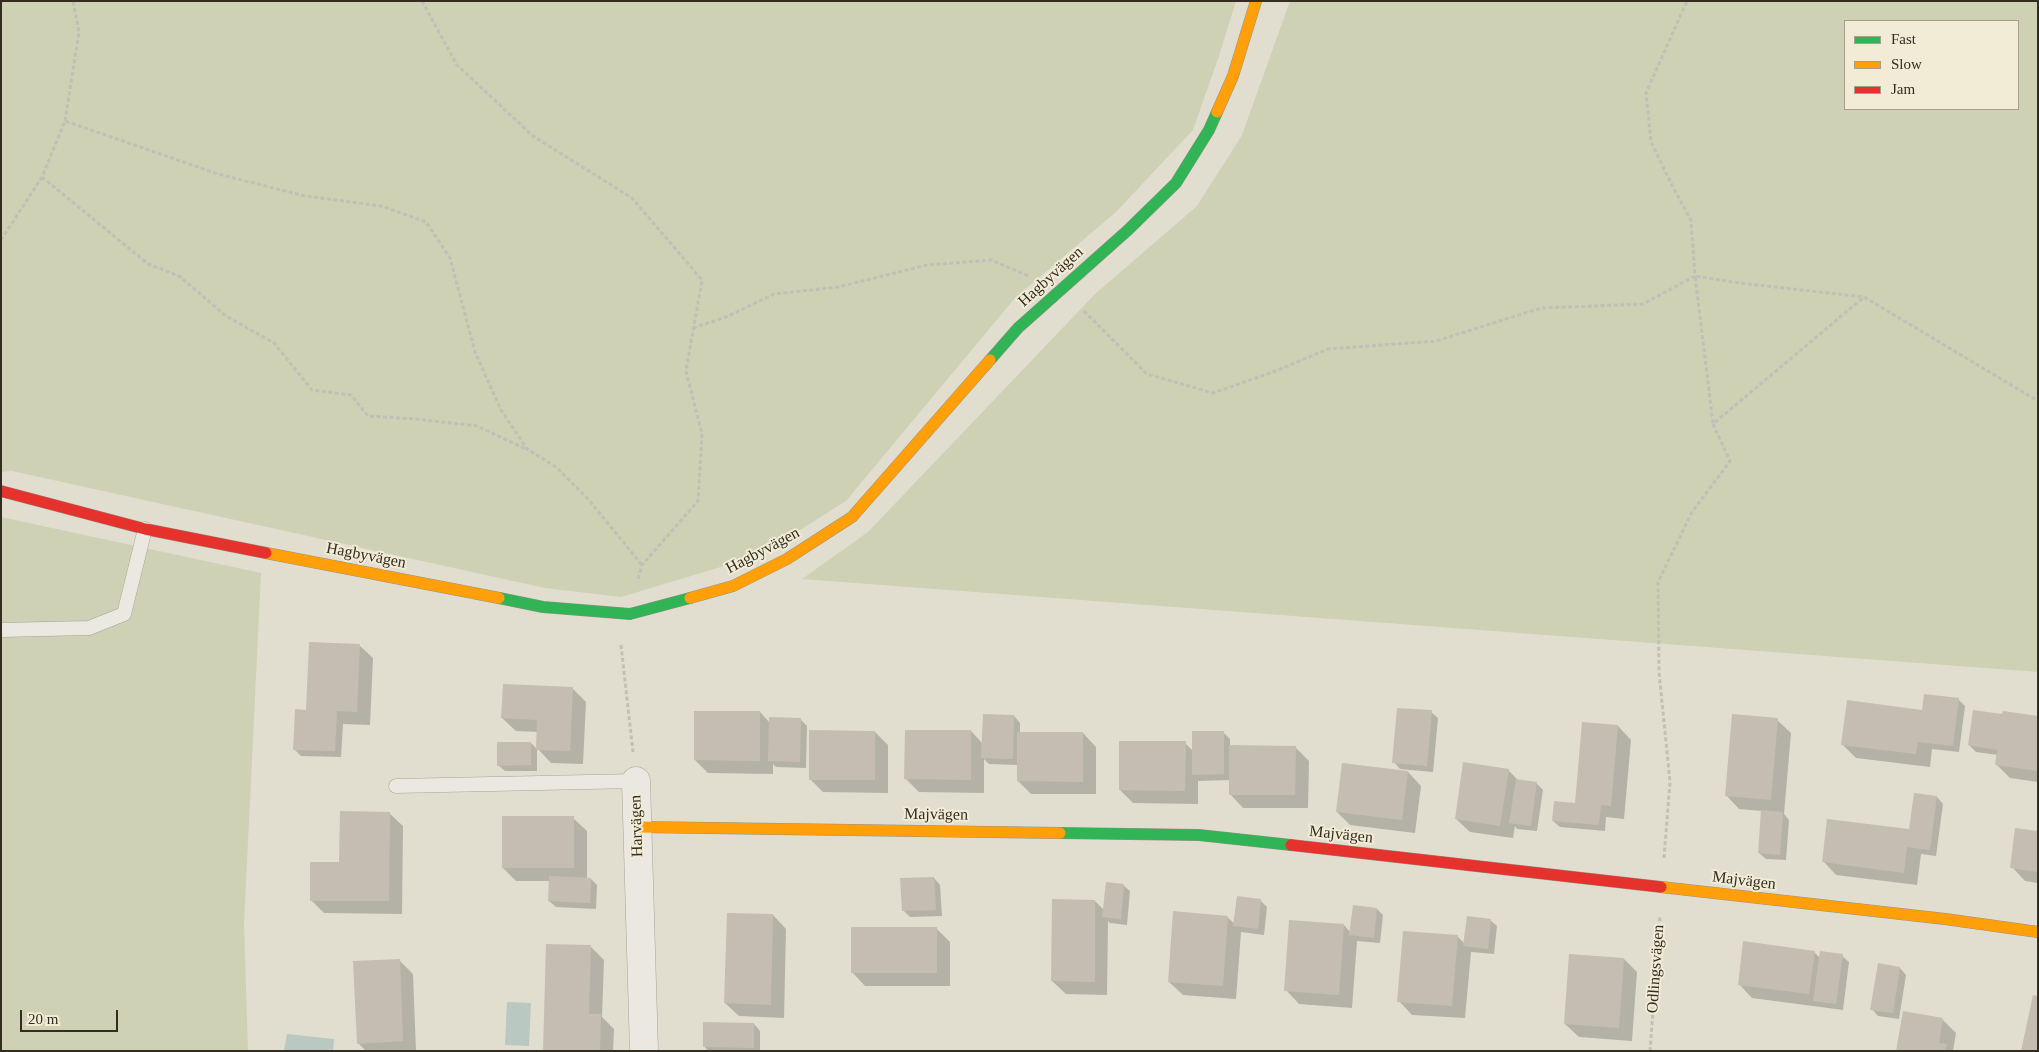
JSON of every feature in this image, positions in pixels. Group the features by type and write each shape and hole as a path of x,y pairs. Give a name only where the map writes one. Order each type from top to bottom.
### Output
{"street":[{"name":"Hagbyvägen","path":"1,491 145,529 543,607 630,614 733,586 788,559 852,517 1018,328 1128,230 1176,182 1209,130 1233,76 1256,1"},
{"name":"Harvägen","path":"636,781 644,1051"},
{"name":"Majvägen","path":"638,827 1199,835 2038,932"}],"lane":[{"path":"1,630 89,628 124,614 145,529"},
{"name":"Harvägen","path":"396,786 636,781"}],"path":[{"path":"1,240 42,178 65,121 79,32 73,1"},
{"path":"422,1 457,65 533,136 632,198 702,280 686,371 702,434 698,501 642,565 622,645 636,781"},
{"path":"1687,1 1646,92 1651,142 1692,221 1695,276 1713,424"},
{"path":"65,121 218,174 305,196 381,206 426,222 450,258 475,352 501,410 527,450"},
{"path":"42,178 148,264 179,276 226,316 274,343 312,390 351,395 368,416 477,426 527,450 556,467 588,499 642,565"},
{"path":"693,328 726,316 774,294 838,287 927,266 991,260 1061,289 1147,374 1214,393 1328,349 1436,341 1541,308 1644,304 1695,276 1739,283 1864,297 2038,401"},
{"path":"1713,424 1864,297"},
{"name":"Odlingsvägen","path":"1650,1051 1670,782 1659,672 1658,582 1692,512 1730,462 1713,424"},
{"path":"612,644 622,645"}],"green space":[{"path":"1,1 1236,1 1193,130 1116,212 1015,298 846,501 784,540 724,566 621,597 545,588 12,471 1,472"},
{"path":"1290,1 2038,1 2038,672 802,579 868,532 1095,294 1197,206 1242,135"},
{"path":"1,517 261,573 244,924 248,1051 1,1051"}],"shaded area":[{"path":"507,1002 531,1003 529,1046 505,1045"},
{"path":"287,1034 334,1039 333,1051 284,1051"}],"building":[{"path":"309,642 360,644 357,712 337,711 335,751 293,750 295,709 306,710"},
{"path":"503,684 573,687 570,751 536,750 537,720 501,718"},
{"path":"1924,694 1959,698 1953,746 1918,742 1916,754 1841,745 1847,700 1922,710"},
{"path":"1397,708 1432,710 1427,766 1392,763"},
{"path":"1973,710 2002,714 2003,711 2038,716 2038,771 1995,765 1997,750 1968,745"},
{"path":"694,711 760,711 760,761 694,760"},
{"path":"983,714 1014,715 1013,759 981,758"},
{"path":"1732,714 1778,718 1771,800 1725,796"},
{"path":"769,717 801,718 800,762 768,761"},
{"path":"1582,722 1618,725 1611,806 1601,805 1599,825 1552,821 1554,801 1575,803"},
{"path":"809,730 875,731 875,780 809,780"},
{"path":"905,730 971,730 971,780 904,779"},
{"path":"1192,731 1224,731 1224,774 1192,775"},
{"path":"1017,732 1083,732 1083,782 1017,781"},
{"path":"1119,741 1186,741 1185,791 1119,790"},
{"path":"497,742 531,742 531,765 497,766"},
{"path":"1229,745 1296,746 1295,795 1229,795"},
{"path":"1463,762 1509,769 1500,826 1455,819"},
{"path":"1342,763 1408,771 1402,820 1336,812"},
{"path":"1516,779 1537,782 1531,826 1509,823"},
{"path":"1914,793 1937,796 1930,850 1907,847 1904,873 1822,862 1827,819 1909,829"},
{"path":"1761,810 1783,812 1780,855 1758,853"},
{"path":"340,811 390,812 389,901 310,901 310,862 339,862"},
{"path":"502,816 574,816 574,868 502,868"},
{"path":"2015,828 2038,831 2038,872 2010,868"},
{"path":"549,876 591,878 590,903 548,901"},
{"path":"934,877 936,910 902,911 900,878"},
{"path":"1106,882 1124,884 1121,919 1102,917"},
{"path":"1237,896 1261,899 1258,929 1233,926"},
{"path":"1052,899 1095,900 1095,982 1051,981"},
{"path":"1353,905 1377,908 1374,938 1349,935"},
{"path":"1173,911 1228,916 1223,986 1168,982"},
{"path":"727,913 773,914 771,1005 724,1003"},
{"path":"1467,916 1491,919 1488,949 1463,946"},
{"path":"1289,920 1344,924 1339,995 1284,991"},
{"path":"851,927 937,927 937,973 851,973"},
{"path":"1403,931 1458,935 1452,1006 1397,1002"},
{"path":"1743,941 1815,951 1809,994 1738,985"},
{"path":"546,944 591,945 589,1014 601,1014 600,1051 543,1051"},
{"path":"1820,951 1843,954 1836,1004 1813,1001"},
{"path":"1569,954 1624,958 1619,1028 1564,1024"},
{"path":"400,959 403,1041 357,1044 353,961"},
{"path":"1878,963 1900,967 1893,1013 1870,1010"},
{"path":"2033,995 2038,996 2038,1051 2021,1051"},
{"path":"1903,1011 1943,1018 1939,1043 1947,1044 1945,1051 1896,1051"},
{"path":"703,1022 754,1023 754,1048 703,1047"}],"traffic: fast":[{"path":"990,360 1018,328 1128,230 1176,183 1209,130 1217,112"},
{"path":"499,598 543,607 630,614 690,598"},
{"path":"1060,833 1199,835 1291,845"}],"traffic: slow":[{"path":"1217,112 1233,76 1256,1"},
{"path":"690,598 733,586 787,559 852,517 990,360"},
{"path":"266,553 499,598"},
{"path":"638,827 1060,833"},
{"path":"1661,887 1945,919 2038,932"}],"traffic: jam":[{"path":"1,491 145,529 266,553"},
{"path":"1291,845 1661,887"}]}
